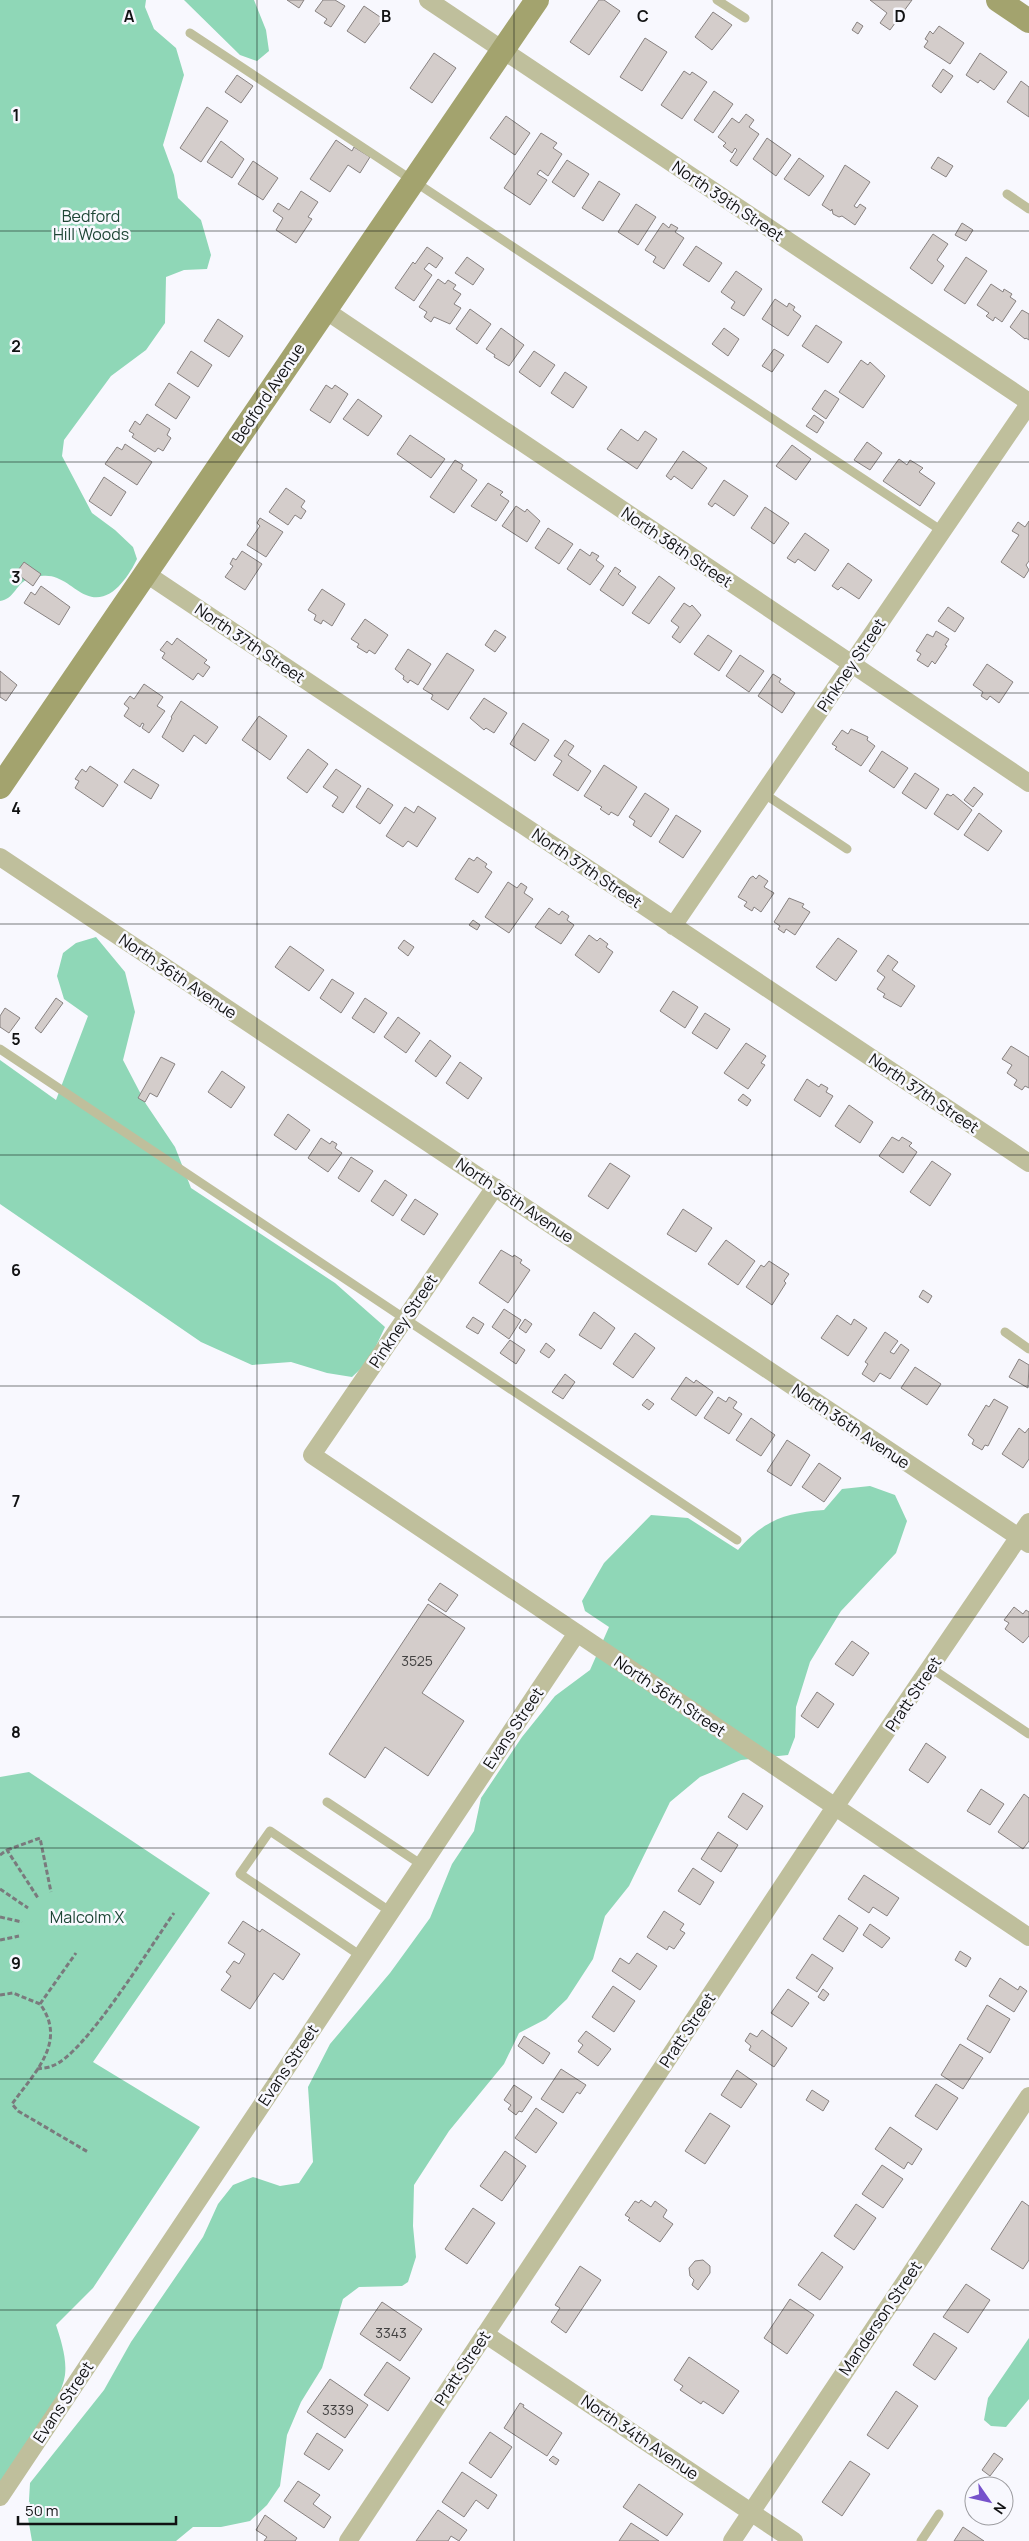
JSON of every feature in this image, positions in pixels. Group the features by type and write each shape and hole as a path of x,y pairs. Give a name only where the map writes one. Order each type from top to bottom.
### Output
{"street":[{"name":"North 39th Street","path":"428,0 1029,403"},
{"name":"Bedford Avenue","path":"0,787 537,0"},
{"path":"998,0 1029,21"},
{"name":"North 38th Street","path":"325,310 1029,783"},
{"name":"Pinkney Street","path":"673,926 1029,403"},
{"name":"North 37th Street","path":"145,573 1029,1163"},
{"name":"North 36th Avenue","path":"0,857 1024,1541"},
{"name":"Pinkney Street","path":"312,1455 495,1187"},
{"name":"North 36th Street","path":"312,1455 1029,1937"},
{"name":"Pratt Street","path":"348,2541 835,1807 931,1668 1024,1541 1029,1522"},
{"name":"Evans Street","path":"0,2496 577,1633"},
{"name":"Manderson Street","path":"732,2541 1029,2096"},
{"name":"North 34th Avenue","path":"485,2334 794,2541"}],"lane":[{"path":"718,0 745,18"},
{"path":"190,32 942,531"},
{"path":"1007,194 1029,209"},
{"path":"763,794 847,849"},
{"path":"0,1049 404,1320 737,1540"},
{"path":"1005,1332 1029,1349"},
{"path":"931,1668 1029,1734"},
{"path":"327,1802 422,1865"},
{"path":"361,1956 240,1874 270,1830 391,1912"},
{"path":"921,2541 939,2514"}],"path":[{"path":"0,1855 7,1850 40,1838 51,1892"},
{"path":"7,1850 38,1898"},
{"path":"0,1889 28,1908"},
{"path":"36,2069 53,2066 70,2054 88,2036 174,1912"},
{"path":"0,1917 22,1922"},
{"path":"0,1940 20,1936"},
{"path":"40,2004 76,1953"},
{"path":"0,1995 13,1993 40,2004 52,2027 50,2047 12,2104 18,2111 88,2152"}],"green space":[{"name":"Bedford Hill Woods","path":"0,0 146,0 145,7 154,29 176,48 184,75 163,145 174,175 178,198 201,220 211,255 207,269 184,270 166,277 165,323 146,350 111,376 64,440 62,456 92,513 115,530 133,547 137,559 118,588 103,596 86,595 60,579 41,576 26,580 8,598 0,601"},
{"path":"184,0 254,0 266,30 269,51 257,61 240,55"},
{"path":"96,937 125,972 135,1012 123,1060 146,1104 175,1147 191,1188 335,1283 385,1327 369,1361 352,1377 327,1373 291,1362 252,1365 201,1342 0,1204 0,1060 56,1100 88,1016 64,999 57,976 63,953 76,943"},
{"path":"870,1486 895,1495 907,1521 896,1553 841,1611 810,1662 796,1707 795,1737 788,1755 741,1760 700,1777 670,1802 629,1886 605,1916 593,1959 567,1999 546,2019 519,2033 504,2064 449,2131 414,2185 413,2226 416,2257 408,2282 402,2286 359,2287 343,2299 322,2368 301,2402 287,2435 280,2486 267,2505 250,2521 221,2527 193,2527 176,2541 32,2541 28,2518 30,2483 104,2390 131,2342 203,2237 218,2204 233,2185 253,2177 280,2186 299,2183 313,2162 308,2087 330,2044 390,1973 430,1918 452,1864 474,1831 481,1798 522,1737 555,1696 590,1670 609,1627 585,1611 582,1601 604,1563 651,1515 688,1518 738,1550 757,1532 776,1520 798,1513 824,1510 842,1489"},
{"name":"Malcolm X","path":"29,1772 210,1893 93,2062 200,2127 93,2288 56,2325 62,2343 65,2363 62,2387 47,2417 0,2489 0,1777"},
{"path":"1029,2338 1029,2399 1006,2427 991,2426 984,2420 988,2398"}],"building":[{"path":"287,0 304,0 299,8"},
{"path":"323,0 335,0 345,6 331,27 324,23 327,19 315,11"},
{"path":"599,0 604,0 620,11 589,55 570,42"},
{"path":"870,0 912,0 890,30 880,23 887,13"},
{"path":"364,6 383,19 365,43 347,31"},
{"path":"713,12 732,25 712,50 695,37"},
{"path":"857,22 863,26 858,34 852,30"},
{"path":"939,26 964,43 950,64 924,47 928,41 925,39 930,31 933,34"},
{"path":"645,38 667,52 642,91 620,77"},
{"path":"434,53 456,68 432,103 410,88"},
{"path":"980,53 1007,72 994,90 980,80 978,83 966,75"},
{"path":"943,69 953,76 941,93 932,86"},
{"path":"684,71 690,75 692,72 707,82 682,119 661,105"},
{"path":"237,75 253,86 241,103 225,92"},
{"path":"1021,81 1029,87 1029,117 1007,102"},
{"path":"714,91 733,104 713,133 694,120"},
{"path":"207,107 228,121 201,162 180,148"},
{"path":"746,114 754,120 749,127 759,134 737,166 730,161 737,150 735,148 732,153 723,146 726,143 718,137 732,118 739,123"},
{"path":"506,116 530,133 515,155 490,138"},
{"path":"541,133 557,143 553,148 562,154 548,176 540,170 537,174 547,180 530,205 504,188"},
{"path":"767,138 791,155 776,176 753,159"},
{"path":"336,140 352,151 354,147 370,157 360,173 348,165 330,192 310,179"},
{"path":"221,141 244,159 232,178 207,162"},
{"path":"938,157 953,166 946,177 931,168"},
{"path":"799,158 824,176 809,196 784,179"},
{"path":"567,160 589,174 574,197 552,182"},
{"path":"253,161 278,178 263,200 238,184"},
{"path":"845,165 870,182 854,206 857,208 860,204 866,208 855,225 842,216 839,217 833,214 832,209 831,211 822,205"},
{"path":"599,181 620,194 603,221 582,208"},
{"path":"301,191 318,202 308,217 312,219 296,243 276,230 283,218 273,211 278,203 289,210"},
{"path":"636,204 656,217 638,245 618,232"},
{"path":"663,223 669,228 671,224 678,228 675,232 684,238 664,269 653,262 656,257 645,250"},
{"path":"962,223 973,230 966,241 955,235"},
{"path":"933,234 948,244 937,260 944,266 932,284 910,268"},
{"path":"696,246 722,263 709,282 683,265"},
{"path":"427,247 443,258 436,268 429,263 424,269 432,275 414,301 395,288 413,262 415,264"},
{"path":"467,257 484,269 473,285 455,273"},
{"path":"966,257 987,271 965,304 944,290"},
{"path":"736,271 762,289 744,316 731,308 735,302 721,292"},
{"path":"438,279 445,284 448,280 456,285 453,289 461,294 454,304 461,308 450,324 434,317 431,322 424,317 427,312 419,307"},
{"path":"991,284 1003,292 1004,289 1012,294 1010,297 1016,301 1002,322 995,317 993,321 986,316 989,313 977,305"},
{"path":"775,299 787,307 789,303 795,307 793,310 801,316 788,336 762,319"},
{"path":"470,309 491,324 477,344 456,329"},
{"path":"1022,310 1029,314 1029,340 1010,327"},
{"path":"218,319 243,336 229,357 204,341"},
{"path":"816,325 842,342 828,363 802,346"},
{"path":"501,328 524,345 509,366 494,357 495,355 486,349"},
{"path":"724,328 739,339 728,356 712,344"},
{"path":"774,349 784,355 772,372 762,366"},
{"path":"191,351 212,365 198,387 177,373"},
{"path":"534,351 555,365 540,387 519,372"},
{"path":"861,360 868,365 870,362 885,376 863,408 839,392"},
{"path":"565,372 587,387 573,408 551,393"},
{"path":"169,383 190,397 176,419 155,405"},
{"path":"326,385 332,389 335,385 348,394 330,423 310,410"},
{"path":"825,390 839,399 826,419 812,409"},
{"path":"358,399 382,416 368,436 343,419"},
{"path":"147,414 170,429 167,435 171,438 163,451 158,448 155,452 132,437 134,434 129,431 135,421 140,425"},
{"path":"814,415 824,422 817,433 806,426"},
{"path":"621,429 638,441 645,431 657,439 637,469 607,449"},
{"path":"410,435 445,459 431,478 397,454"},
{"path":"867,442 882,453 870,470 854,460"},
{"path":"125,444 152,462 137,485 105,464 117,447 122,450"},
{"path":"792,445 811,459 796,480 776,466"},
{"path":"683,451 707,468 692,489 674,476 671,480 666,476"},
{"path":"899,459 907,465 910,460 923,468 919,472 935,483 920,506 883,481"},
{"path":"455,460 463,465 461,469 477,480 454,513 430,497"},
{"path":"104,477 126,492 111,516 89,501"},
{"path":"724,480 748,496 734,516 715,503 712,507 708,504"},
{"path":"488,483 503,492 500,495 509,501 496,521 471,506"},
{"path":"286,488 305,501 301,507 306,511 301,519 295,515 288,525 269,512"},
{"path":"516,506 525,512 527,509 540,521 527,542 502,526"},
{"path":"765,507 789,523 774,544 751,528"},
{"path":"260,518 283,532 266,557 247,545 260,526 257,523"},
{"path":"1029,521 1029,561 1026,565 1029,570 1024,578 1001,562 1019,535 1012,531 1018,522 1025,527"},
{"path":"548,528 573,544 559,564 535,548"},
{"path":"805,533 829,550 815,571 798,559 795,563 787,558"},
{"path":"580,549 590,556 592,552 599,556 596,560 604,566 590,585 567,569"},
{"path":"242,551 262,564 245,590 225,577 233,566 230,564 233,558 236,560"},
{"path":"24,562 41,574 33,586 16,573"},
{"path":"848,563 872,580 859,599 841,587 838,590 832,586"},
{"path":"615,567 621,571 618,574 636,587 623,606 600,590"},
{"path":"659,576 675,588 649,624 632,613"},
{"path":"41,586 70,607 59,625 24,603 31,592 35,595"},
{"path":"322,589 345,604 332,626 323,620 321,624 314,620 316,615 308,610"},
{"path":"684,603 690,607 692,605 701,615 680,643 672,637 679,627 671,621"},
{"path":"948,607 964,618 955,632 938,621"},
{"path":"365,619 388,635 375,654 369,650 367,653 357,647 359,644 351,639"},
{"path":"495,630 506,637 495,652 485,645"},
{"path":"936,631 949,639 945,645 947,646 935,664 932,661 928,667 917,660 921,654 916,651 927,634 933,637"},
{"path":"708,635 732,651 719,671 694,654"},
{"path":"177,638 207,660 204,663 210,667 203,677 198,673 193,680 162,658 165,653 160,650 167,641 172,645"},
{"path":"408,649 431,664 418,685 410,680 408,683 403,679 404,676 395,669"},
{"path":"447,653 474,670 448,710 431,699 433,695 423,689"},
{"path":"740,655 764,671 749,692 726,676"},
{"path":"987,664 1013,682 999,703 990,696 987,700 981,696 983,692 973,685"},
{"path":"0,671 17,685 6,701 0,697"},
{"path":"773,674 781,679 779,682 795,693 782,713 758,696"},
{"path":"144,684 163,697 157,706 165,711 149,733 142,728 144,724 142,723 140,727 124,716 129,708 124,704 130,696 134,699"},
{"path":"484,698 507,713 494,733 486,728 484,730 470,718"},
{"path":"181,701 218,727 206,744 194,735 183,752 162,737"},
{"path":"259,716 287,736 270,760 242,740"},
{"path":"523,723 549,740 535,761 510,744"},
{"path":"851,729 868,737 867,740 875,746 861,766 835,749 837,747 832,744 842,730 848,734"},
{"path":"565,740 574,746 568,755 591,771 578,791 553,775 562,761 554,756"},
{"path":"308,749 328,764 307,793 287,778"},
{"path":"882,751 908,768 894,788 869,771"},
{"path":"604,765 637,787 618,816 611,812 609,815 600,809 602,807 584,796"},
{"path":"90,766 118,785 103,807 75,788 79,781 75,779 82,769 86,772"},
{"path":"133,769 159,785 151,799 124,782"},
{"path":"336,769 361,786 343,813 332,806 338,797 323,787"},
{"path":"915,773 939,789 926,809 902,793"},
{"path":"974,787 983,794 973,807 964,800"},
{"path":"368,788 393,805 380,824 356,807"},
{"path":"645,793 669,809 651,837 633,825 635,821 629,817"},
{"path":"947,794 951,796 953,794 972,810 958,830 934,814"},
{"path":"418,806 436,818 417,847 408,841 403,847 386,836 405,807 414,813"},
{"path":"979,813 1002,831 988,851 964,835"},
{"path":"676,815 701,831 683,858 659,842"},
{"path":"477,857 487,864 485,867 492,872 478,893 455,879 469,858 474,861"},
{"path":"759,875 768,881 764,887 774,893 761,912 754,907 752,911 744,906 747,902 738,897 750,878 753,876 756,879"},
{"path":"508,882 517,888 521,883 527,887 524,893 533,899 509,933 485,917"},
{"path":"789,898 804,904 802,907 810,912 795,935 786,929 784,933 778,929 780,926 774,922"},
{"path":"549,908 559,915 562,911 569,916 567,920 574,925 561,944 535,927"},
{"path":"473,920 480,925 477,930 469,925"},
{"path":"589,935 597,941 600,938 608,944 606,947 613,952 599,973 575,955"},
{"path":"838,938 857,951 836,981 816,967"},
{"path":"404,940 414,947 408,956 398,948"},
{"path":"290,946 324,970 309,991 275,967"},
{"path":"888,955 898,962 892,970 915,986 901,1007 883,997 885,994 877,989 885,977 877,971"},
{"path":"332,979 354,993 341,1013 320,998"},
{"path":"673,991 698,1007 685,1028 660,1011"},
{"path":"56,998 63,1003 41,1033 35,1028"},
{"path":"365,998 387,1013 374,1033 352,1018"},
{"path":"5,1008 20,1018 9,1033 0,1027 0,1016"},
{"path":"705,1013 730,1029 717,1049 692,1033"},
{"path":"398,1017 420,1033 406,1053 384,1037"},
{"path":"430,1040 451,1056 436,1077 415,1061"},
{"path":"746,1043 766,1056 761,1063 765,1065 748,1089 724,1073"},
{"path":"1011,1046 1029,1057 1029,1088 1025,1086 1022,1090 1014,1085 1017,1080 1007,1073 1012,1065 1002,1059"},
{"path":"161,1057 175,1064 157,1097 150,1093 145,1102 138,1098"},
{"path":"460,1062 482,1078 468,1099 446,1083"},
{"path":"222,1071 245,1087 231,1108 208,1092"},
{"path":"807,1079 819,1087 821,1084 828,1088 826,1092 833,1096 820,1117 794,1100"},
{"path":"743,1094 751,1100 747,1106 738,1100"},
{"path":"849,1105 873,1122 860,1143 835,1126"},
{"path":"288,1114 310,1130 296,1150 274,1135"},
{"path":"892,1137 899,1141 902,1137 912,1143 909,1146 917,1152 903,1173 879,1156"},
{"path":"321,1138 330,1144 332,1141 337,1144 335,1148 342,1153 328,1172 308,1158"},
{"path":"351,1157 373,1171 359,1192 338,1178"},
{"path":"932,1161 951,1174 930,1206 910,1192"},
{"path":"610,1163 630,1176 608,1209 588,1196"},
{"path":"385,1180 407,1195 393,1216 371,1201"},
{"path":"415,1199 438,1214 424,1235 401,1220"},
{"path":"683,1209 712,1228 696,1252 667,1234"},
{"path":"726,1240 755,1261 738,1285 708,1264"},
{"path":"501,1250 522,1260 520,1263 530,1270 508,1303 479,1283"},
{"path":"769,1261 789,1274 784,1281 786,1283 772,1305 746,1287 761,1265 764,1267"},
{"path":"923,1290 932,1296 928,1303 919,1297"},
{"path":"504,1309 521,1320 509,1339 492,1327"},
{"path":"594,1312 615,1328 601,1349 579,1335"},
{"path":"837,1315 851,1325 854,1319 867,1328 848,1356 821,1338"},
{"path":"473,1317 484,1324 478,1334 466,1327"},
{"path":"525,1319 532,1324 526,1333 519,1328"},
{"path":"885,1332 898,1341 890,1352 894,1354 901,1344 909,1350 890,1379 880,1373 874,1382 862,1374 868,1364 865,1362"},
{"path":"635,1333 655,1348 633,1378 613,1364"},
{"path":"510,1340 525,1350 516,1364 500,1353"},
{"path":"546,1343 555,1350 549,1358 540,1352"},
{"path":"1019,1359 1029,1365 1028,1388 1009,1377"},
{"path":"915,1367 941,1384 927,1405 901,1388"},
{"path":"565,1374 575,1382 563,1399 552,1392"},
{"path":"686,1377 694,1383 696,1380 713,1392 696,1416 671,1399"},
{"path":"718,1397 726,1402 729,1397 737,1402 733,1408 742,1414 729,1434 704,1418"},
{"path":"647,1399 654,1404 649,1410 642,1405"},
{"path":"994,1399 1008,1407 988,1446 985,1445 982,1450 972,1444 974,1440 968,1435 986,1405 989,1407"},
{"path":"751,1418 775,1435 761,1456 736,1440"},
{"path":"1019,1428 1025,1433 1029,1428 1029,1459 1023,1468 1002,1454"},
{"path":"787,1440 810,1455 791,1486 767,1471"},
{"path":"819,1463 841,1478 824,1502 802,1487"},
{"path":"440,1583 458,1595 446,1612 428,1600"},
{"path":"428,1604 465,1628 422,1693 464,1721 428,1776 385,1747 365,1778 329,1754"},
{"path":"1014,1607 1023,1614 1026,1610 1029,1612 1029,1636 1023,1643 1005,1629 1009,1623 1004,1620"},
{"path":"852,1641 869,1653 853,1676 835,1664"},
{"path":"817,1692 834,1704 818,1728 801,1716"},
{"path":"926,1743 946,1757 928,1783 909,1770"},
{"path":"981,1789 1004,1804 990,1825 967,1811"},
{"path":"743,1793 763,1806 747,1830 728,1817"},
{"path":"1024,1794 1029,1798 1029,1841 1023,1849 998,1832"},
{"path":"718,1832 738,1845 721,1872 701,1859"},
{"path":"693,1868 714,1882 700,1905 678,1891"},
{"path":"864,1875 899,1898 887,1916 873,1907 869,1913 848,1899"},
{"path":"664,1911 684,1924 680,1930 685,1933 674,1949 669,1946 667,1950 647,1937"},
{"path":"839,1915 858,1928 843,1952 823,1939"},
{"path":"243,1921 260,1932 262,1929 300,1954 283,1980 274,1973 250,2009 221,1990 231,1976 226,1972 234,1961 239,1964 245,1954 228,1943"},
{"path":"870,1924 890,1938 882,1948 863,1935"},
{"path":"960,1951 971,1958 966,1967 955,1960"},
{"path":"637,1953 657,1966 640,1990 612,1971 620,1958 629,1964"},
{"path":"812,1954 833,1968 817,1992 796,1978"},
{"path":"1000,1978 1018,1990 1020,1986 1027,1991 1014,2012 989,1996"},
{"path":"613,1986 635,2001 614,2032 592,2017"},
{"path":"788,1989 809,2003 792,2027 771,2013"},
{"path":"823,1989 829,1994 824,2001 818,1997"},
{"path":"987,2005 1010,2019 990,2053 967,2039"},
{"path":"762,2030 787,2048 774,2067 749,2050 751,2046 745,2041 750,2033 757,2037"},
{"path":"586,2031 611,2049 598,2066 578,2052 583,2045 578,2041"},
{"path":"524,2036 550,2053 543,2064 518,2046"},
{"path":"960,2044 983,2058 963,2089 941,2075"},
{"path":"561,2069 586,2085 580,2094 577,2092 563,2113 541,2099"},
{"path":"737,2070 757,2084 741,2108 721,2095"},
{"path":"936,2084 958,2098 937,2130 915,2116"},
{"path":"514,2085 532,2097 522,2112 519,2111 516,2115 508,2109 511,2105 504,2100"},
{"path":"812,2090 829,2101 823,2111 806,2100"},
{"path":"536,2108 557,2123 536,2153 515,2138"},
{"path":"710,2113 730,2126 705,2164 685,2151"},
{"path":"890,2127 922,2149 912,2165 908,2162 904,2169 875,2149"},
{"path":"505,2151 526,2166 502,2201 480,2186"},
{"path":"882,2165 903,2179 883,2208 862,2194"},
{"path":"641,2200 651,2207 655,2201 667,2210 663,2217 673,2224 660,2242 628,2220 630,2218 625,2215 635,2201 639,2203"},
{"path":"1022,2201 1029,2206 1029,2260 1023,2269 991,2249"},
{"path":"856,2204 876,2218 854,2250 834,2236"},
{"path":"473,2208 495,2223 467,2264 445,2249"},
{"path":"822,2252 843,2267 820,2300 798,2285"},
{"path":"703,2260 710,2266 710,2273 698,2290 692,2285 694,2280 690,2276 689,2268 695,2261"},
{"path":"580,2266 601,2280 566,2333 551,2322 560,2308 555,2305"},
{"path":"966,2284 990,2300 968,2333 943,2317"},
{"path":"790,2299 814,2315 787,2354 764,2338"},
{"path":"382,2302 422,2329 400,2361 360,2334"},
{"path":"934,2333 957,2348 935,2380 913,2365"},
{"path":"689,2357 739,2391 723,2414 703,2401 701,2404 680,2390 683,2386 674,2380"},
{"path":"387,2362 410,2378 388,2411 364,2395"},
{"path":"330,2379 368,2405 345,2438 307,2412"},
{"path":"896,2391 918,2406 888,2449 867,2435"},
{"path":"520,2403 524,2405 523,2407 562,2433 547,2456 504,2428"},
{"path":"490,2432 512,2447 491,2478 469,2463"},
{"path":"317,2433 343,2450 329,2470 304,2454"},
{"path":"994,2453 1003,2459 990,2476 982,2470"},
{"path":"553,2456 559,2460 556,2465 549,2460"},
{"path":"850,2461 870,2474 842,2516 822,2502"},
{"path":"462,2472 497,2495 488,2509 476,2500 464,2517 442,2502"},
{"path":"298,2481 320,2495 313,2504 331,2517 324,2528 284,2501"},
{"path":"639,2484 683,2514 667,2536 623,2507"},
{"path":"438,2510 467,2530 459,2541 451,2536 448,2541 416,2541"},
{"path":"265,2515 297,2538 295,2541 264,2541 267,2537 256,2530"},
{"path":"631,2523 659,2541 619,2541"},
{"path":"963,2527 984,2541 954,2541"}]}
